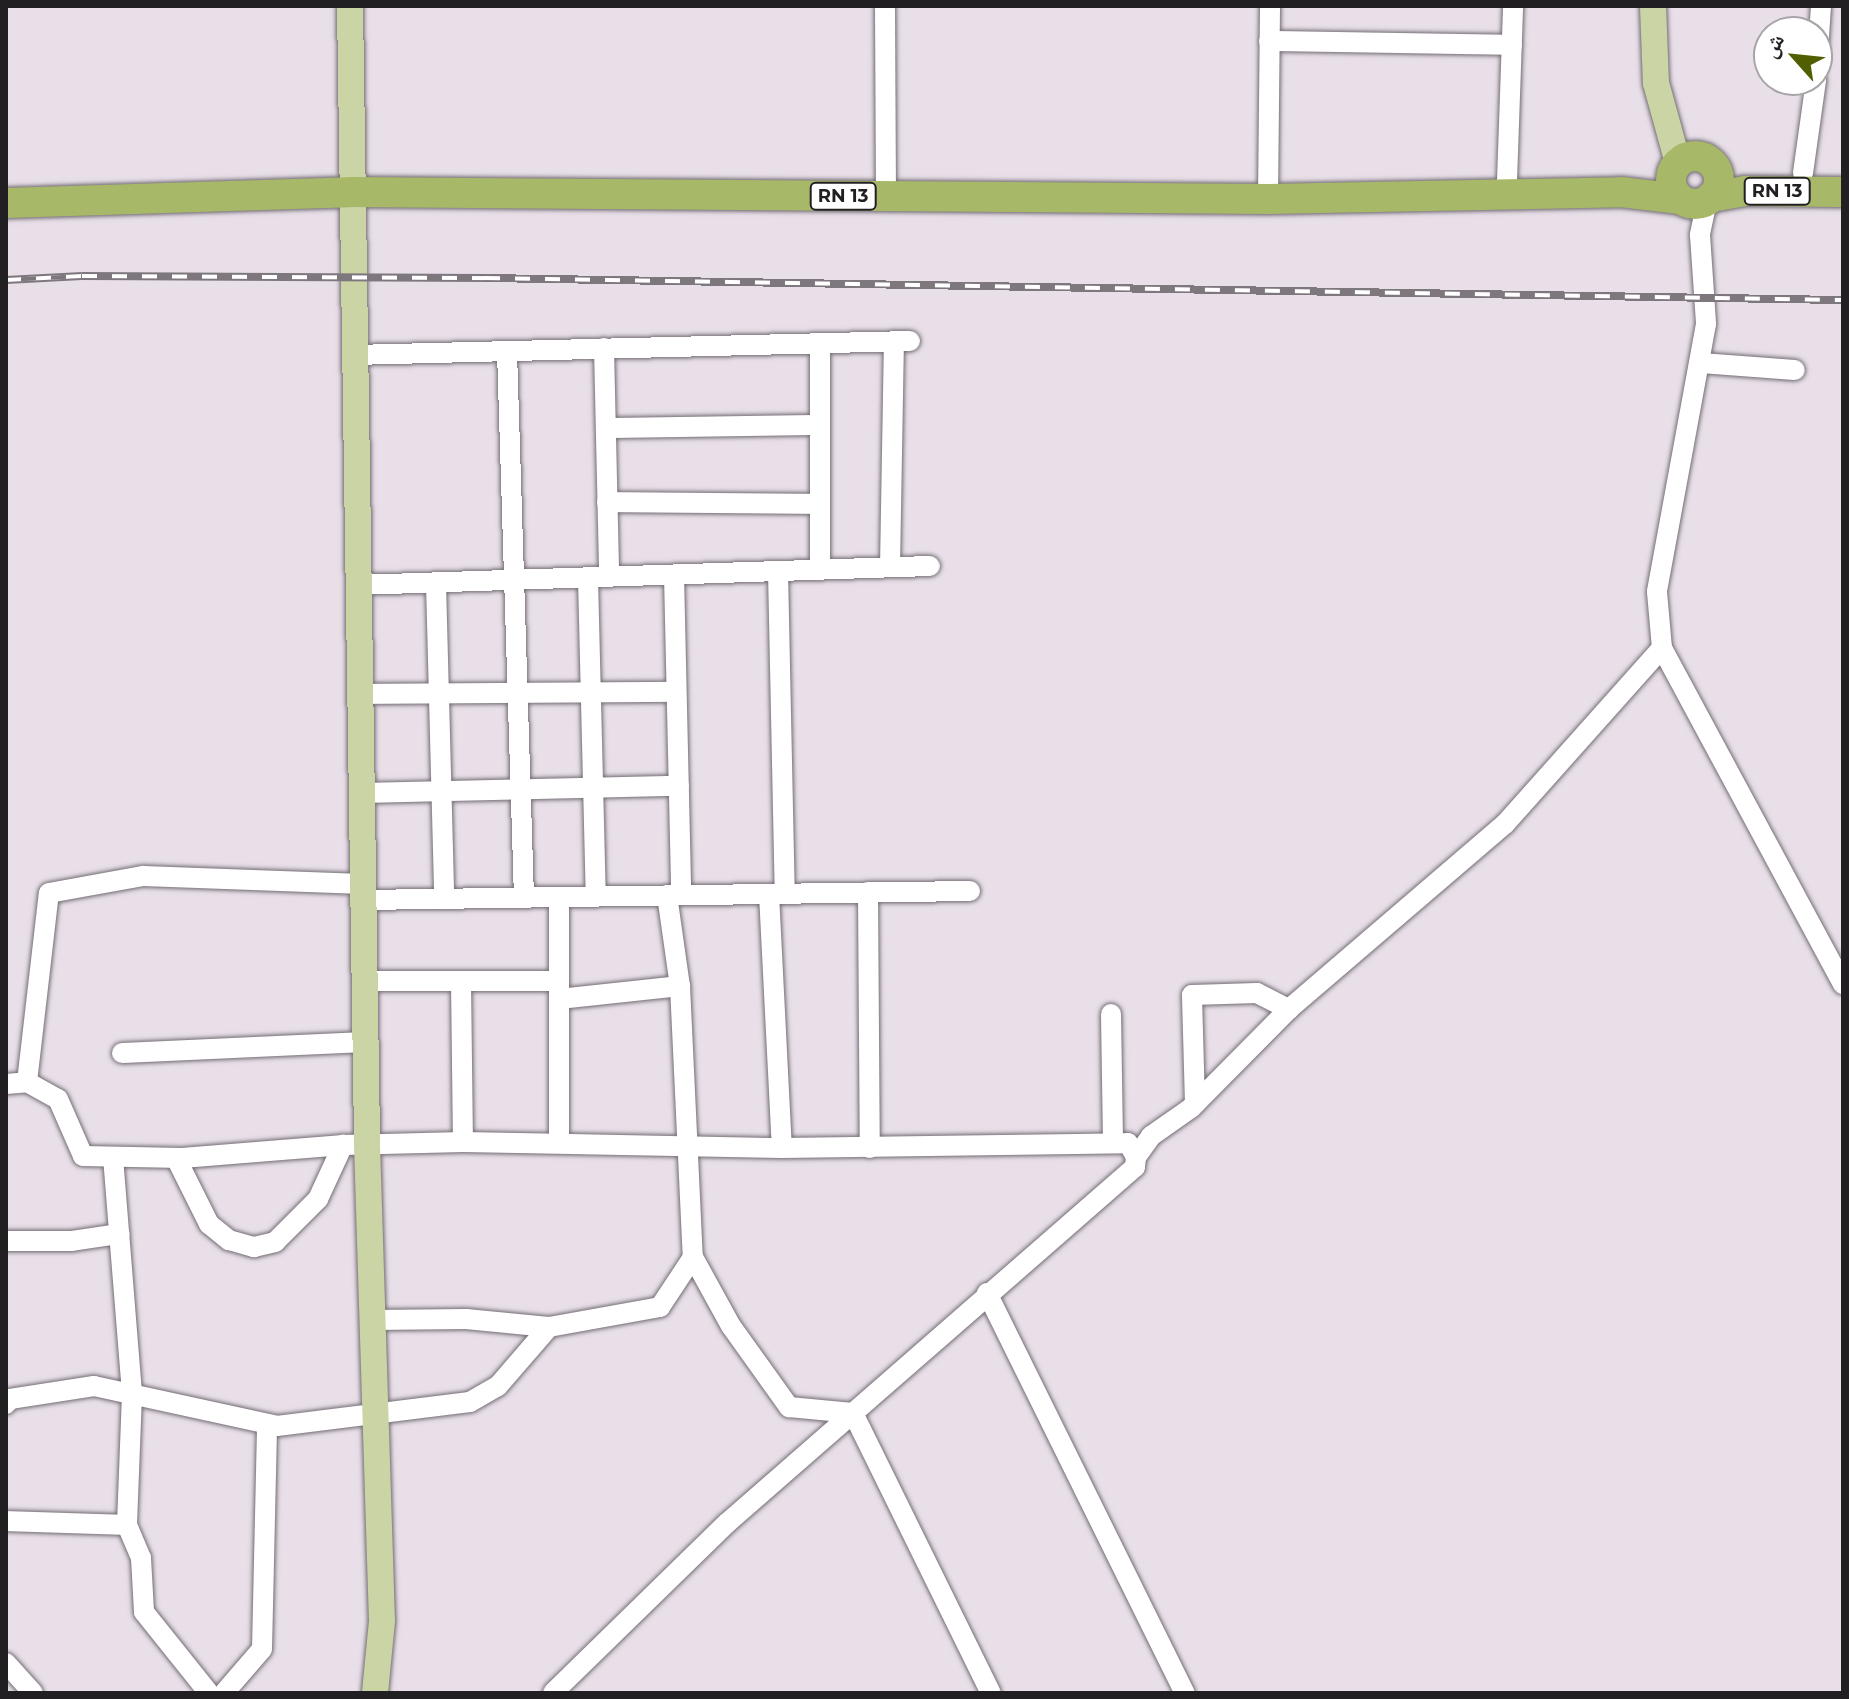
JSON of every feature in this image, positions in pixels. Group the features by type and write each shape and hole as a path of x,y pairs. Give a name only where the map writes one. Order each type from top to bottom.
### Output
{"highway":[{"name":"RN 13","path":"6,185 1621,192 1693,182 1803,173 1843,174"},
{"name":"RN 13","path":"1268,190 1507,181 1633,181 1693,182 1745,191 1843,192"},
{"name":"RN 13","path":"6,203 350,186"}],"main road":[{"path":"350,6 350,186 366,1042 355,1145 373,1320 382,1621 375,1693"},
{"path":"1653,6 1656,83 1665,116 1693,182"}],"street":[{"path":"885,6 887,188"},
{"path":"1268,190 1270,6"},
{"path":"1507,181 1513,6"},
{"path":"1269,41 1512,45"},
{"path":"1803,173 1814,96"},
{"path":"1693,182 1707,298 1701,363 1657,592 1662,648 1843,984"},
{"path":"353,355 902,341 890,567"},
{"path":"820,343 820,570"},
{"path":"596,896 591,692 598,577 607,502 604,348"},
{"path":"507,351 524,898"},
{"path":"1701,363 1795,370"},
{"path":"606,428 820,425"},
{"path":"607,502 820,504"},
{"path":"357,585 930,566"},
{"path":"778,571 777,894 782,1148"},
{"path":"674,575 679,786 674,895 693,1257 731,1326 789,1407 853,1413"},
{"path":"436,583 444,899"},
{"path":"553,1693 727,1523 1135,1167 1136,1157 1151,1136 1195,1104 1289,1009 1505,824 1662,648"},
{"path":"359,694 676,692"},
{"path":"361,793 679,786"},
{"path":"27,1082 49,893 143,876 444,899 970,891"},
{"path":"868,892 870,1148"},
{"path":"559,897 559,1142"},
{"path":"365,981 461,981 559,990 680,986"},
{"path":"461,981 463,1142"},
{"path":"1195,1104 1192,995 1257,993 1289,1009"},
{"path":"1111,1014 1113,1143"},
{"path":"122,1053 366,1042"},
{"path":"6,1084 27,1082 58,1099 83,1156 176,1158 355,1145 559,1142 782,1148 1128,1143 1136,1157"},
{"path":"176,1158 209,1224 229,1240 254,1247 275,1242 318,1199 355,1145"},
{"path":"113,1157 132,1394 127,1525 141,1558 144,1612 209,1693"},
{"path":"6,1241 72,1241 119,1234"},
{"path":"373,1320 466,1319 549,1327 660,1307 693,1257"},
{"path":"987,1293 1185,1693"},
{"path":"6,1404 10,1399 94,1386 267,1424 375,1414 484,1397 549,1327"},
{"path":"853,1413 991,1693"},
{"path":"224,1693 262,1649 267,1424"},
{"path":"6,1521 127,1525"},
{"path":"6,1663 33,1693"}],"railway":[{"path":"6,280 82,276 485,278 1843,300"}]}
